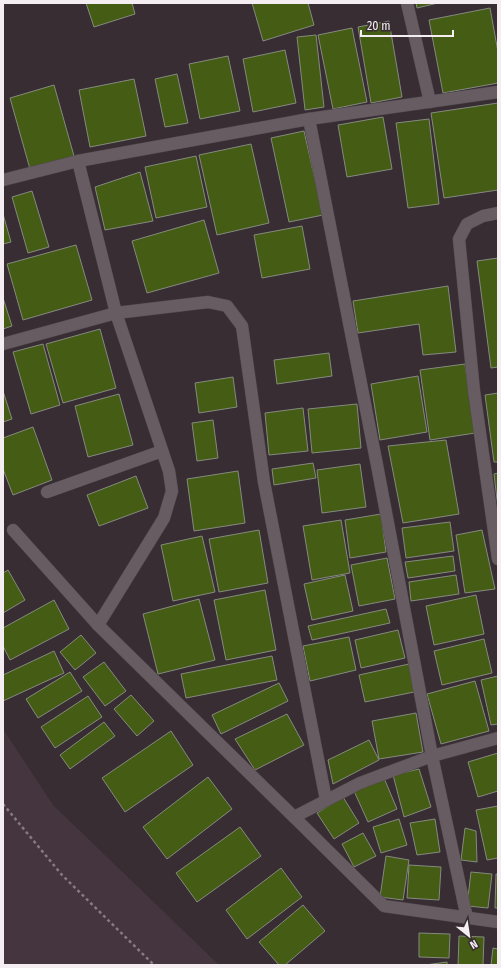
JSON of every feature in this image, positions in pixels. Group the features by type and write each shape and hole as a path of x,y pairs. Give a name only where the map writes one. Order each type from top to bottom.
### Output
{"street":[{"path":"406,3 430,102"},
{"path":"3,180 78,161 309,119 498,92"},
{"path":"309,119 378,465 432,756 467,918"},
{"path":"78,161 116,313 169,471 172,491 164,518 98,625"},
{"path":"498,213 483,216 467,224 459,239 474,391 498,559"},
{"path":"3,344 116,313 208,302 227,306 242,326 264,482 326,800"},
{"path":"47,492 162,451"},
{"path":"12,530 98,625 384,906 498,922"},
{"path":"294,817 360,783 432,756 498,738"}],"path":[{"path":"3,804 62,875 154,965"}],"shaded area":[{"path":"3,729 53,805 219,965 3,965"}],"building":[{"path":"86,3 132,3 135,14 94,27"},
{"path":"252,3 308,3 314,25 263,41"},
{"path":"416,3 438,3 417,8"},
{"path":"490,8 498,52 498,83 443,93 429,20"},
{"path":"389,21 402,97 371,103 358,27"},
{"path":"352,28 367,102 333,109 318,35"},
{"path":"316,35 324,107 305,110 297,37"},
{"path":"285,50 296,103 253,112 243,59"},
{"path":"228,56 240,111 200,119 189,64"},
{"path":"177,74 188,123 165,127 155,79"},
{"path":"134,79 146,136 90,147 79,90"},
{"path":"54,85 74,156 30,169 10,98"},
{"path":"498,103 498,190 444,198 431,113"},
{"path":"383,117 392,169 347,177 338,125"},
{"path":"429,119 439,204 408,208 396,123"},
{"path":"304,131 323,215 289,222 271,138"},
{"path":"251,144 269,223 217,235 199,155"},
{"path":"196,156 207,207 156,218 145,167"},
{"path":"140,172 153,221 105,230 95,187"},
{"path":"32,191 49,247 28,253 12,197"},
{"path":"3,214 11,242 3,244"},
{"path":"204,220 219,273 147,293 132,241"},
{"path":"302,226 310,269 262,278 254,235"},
{"path":"76,245 92,300 23,320 7,264"},
{"path":"498,258 498,367 491,368 477,261"},
{"path":"448,286 456,352 423,355 419,324 358,333 353,301"},
{"path":"3,298 12,326 3,329"},
{"path":"100,329 116,388 63,403 46,344"},
{"path":"43,344 60,405 31,414 13,352"},
{"path":"329,353 332,376 277,384 274,360"},
{"path":"465,364 475,433 430,440 420,370"},
{"path":"418,376 427,432 380,440 371,384"},
{"path":"233,377 237,407 199,413 195,383"},
{"path":"3,391 12,419 3,422"},
{"path":"498,393 498,462 494,462 485,395"},
{"path":"119,394 133,445 88,457 75,406"},
{"path":"357,404 361,448 312,453 308,409"},
{"path":"303,408 308,451 269,455 265,413"},
{"path":"213,420 218,458 197,461 192,423"},
{"path":"33,427 52,480 13,495 3,469 3,438"},
{"path":"446,440 459,514 403,523 388,446"},
{"path":"313,463 316,478 274,485 272,469"},
{"path":"360,464 366,507 322,513 317,470"},
{"path":"238,471 245,523 194,531 187,479"},
{"path":"498,473 498,508 494,474"},
{"path":"136,476 148,508 99,526 87,495"},
{"path":"381,514 386,552 350,558 345,520"},
{"path":"341,520 350,573 312,580 303,526"},
{"path":"450,522 454,551 406,558 402,528"},
{"path":"259,530 268,583 219,592 209,539"},
{"path":"482,530 495,589 465,593 456,535"},
{"path":"202,536 215,592 173,601 161,545"},
{"path":"453,556 455,571 408,578 405,562"},
{"path":"387,558 395,599 359,606 351,565"},
{"path":"8,570 25,600 3,613 3,573"},
{"path":"345,575 353,611 312,620 304,584"},
{"path":"456,575 459,594 411,601 409,582"},
{"path":"265,590 276,650 226,660 214,600"},
{"path":"476,595 484,634 434,645 426,606"},
{"path":"199,599 215,660 158,674 143,614"},
{"path":"54,600 69,629 10,660 3,646 3,628"},
{"path":"386,609 390,623 312,640 308,626"},
{"path":"398,630 405,658 361,668 355,640"},
{"path":"81,635 96,653 75,670 60,652"},
{"path":"349,637 356,670 310,681 303,646"},
{"path":"484,639 492,673 442,685 434,651"},
{"path":"54,651 64,673 3,701 3,675"},
{"path":"272,656 277,680 186,698 181,674"},
{"path":"104,662 126,691 105,706 83,677"},
{"path":"409,664 414,692 365,702 359,675"},
{"path":"70,672 82,691 38,718 26,699"},
{"path":"498,676 498,724 491,725 481,680"},
{"path":"475,681 489,731 441,744 427,694"},
{"path":"279,683 288,701 221,734 212,715"},
{"path":"131,695 154,721 137,736 114,709"},
{"path":"88,696 102,717 55,748 41,727"},
{"path":"416,713 423,752 379,759 372,721"},
{"path":"287,714 304,745 255,770 235,739"},
{"path":"104,722 115,736 70,769 60,755"},
{"path":"171,731 193,765 125,812 102,778"},
{"path":"369,740 379,760 333,784 328,760"},
{"path":"498,753 498,791 478,797 468,762"},
{"path":"419,769 431,807 404,817 393,775"},
{"path":"208,777 232,809 167,859 143,827"},
{"path":"384,778 397,809 368,822 354,791"},
{"path":"343,797 359,823 334,839 317,813"},
{"path":"498,806 498,858 487,860 476,810"},
{"path":"399,819 407,845 381,853 373,827"},
{"path":"435,819 440,852 417,855 410,823"},
{"path":"240,827 261,856 197,902 176,873"},
{"path":"465,828 476,831 477,862 461,860"},
{"path":"363,833 376,856 354,867 342,844"},
{"path":"386,856 409,860 403,900 380,897"},
{"path":"409,865 441,867 439,900 407,898"},
{"path":"281,868 302,897 247,939 226,910"},
{"path":"471,872 492,874 488,908 467,906"},
{"path":"496,874 498,874 498,908 495,908"},
{"path":"303,905 325,931 285,965 279,965 259,942"},
{"path":"419,933 450,934 449,958 419,957"},
{"path":"459,936 484,937 483,965 458,965"},
{"path":"493,948 498,949 498,965 491,965"},
{"path":"447,962 447,965 425,965"}]}
